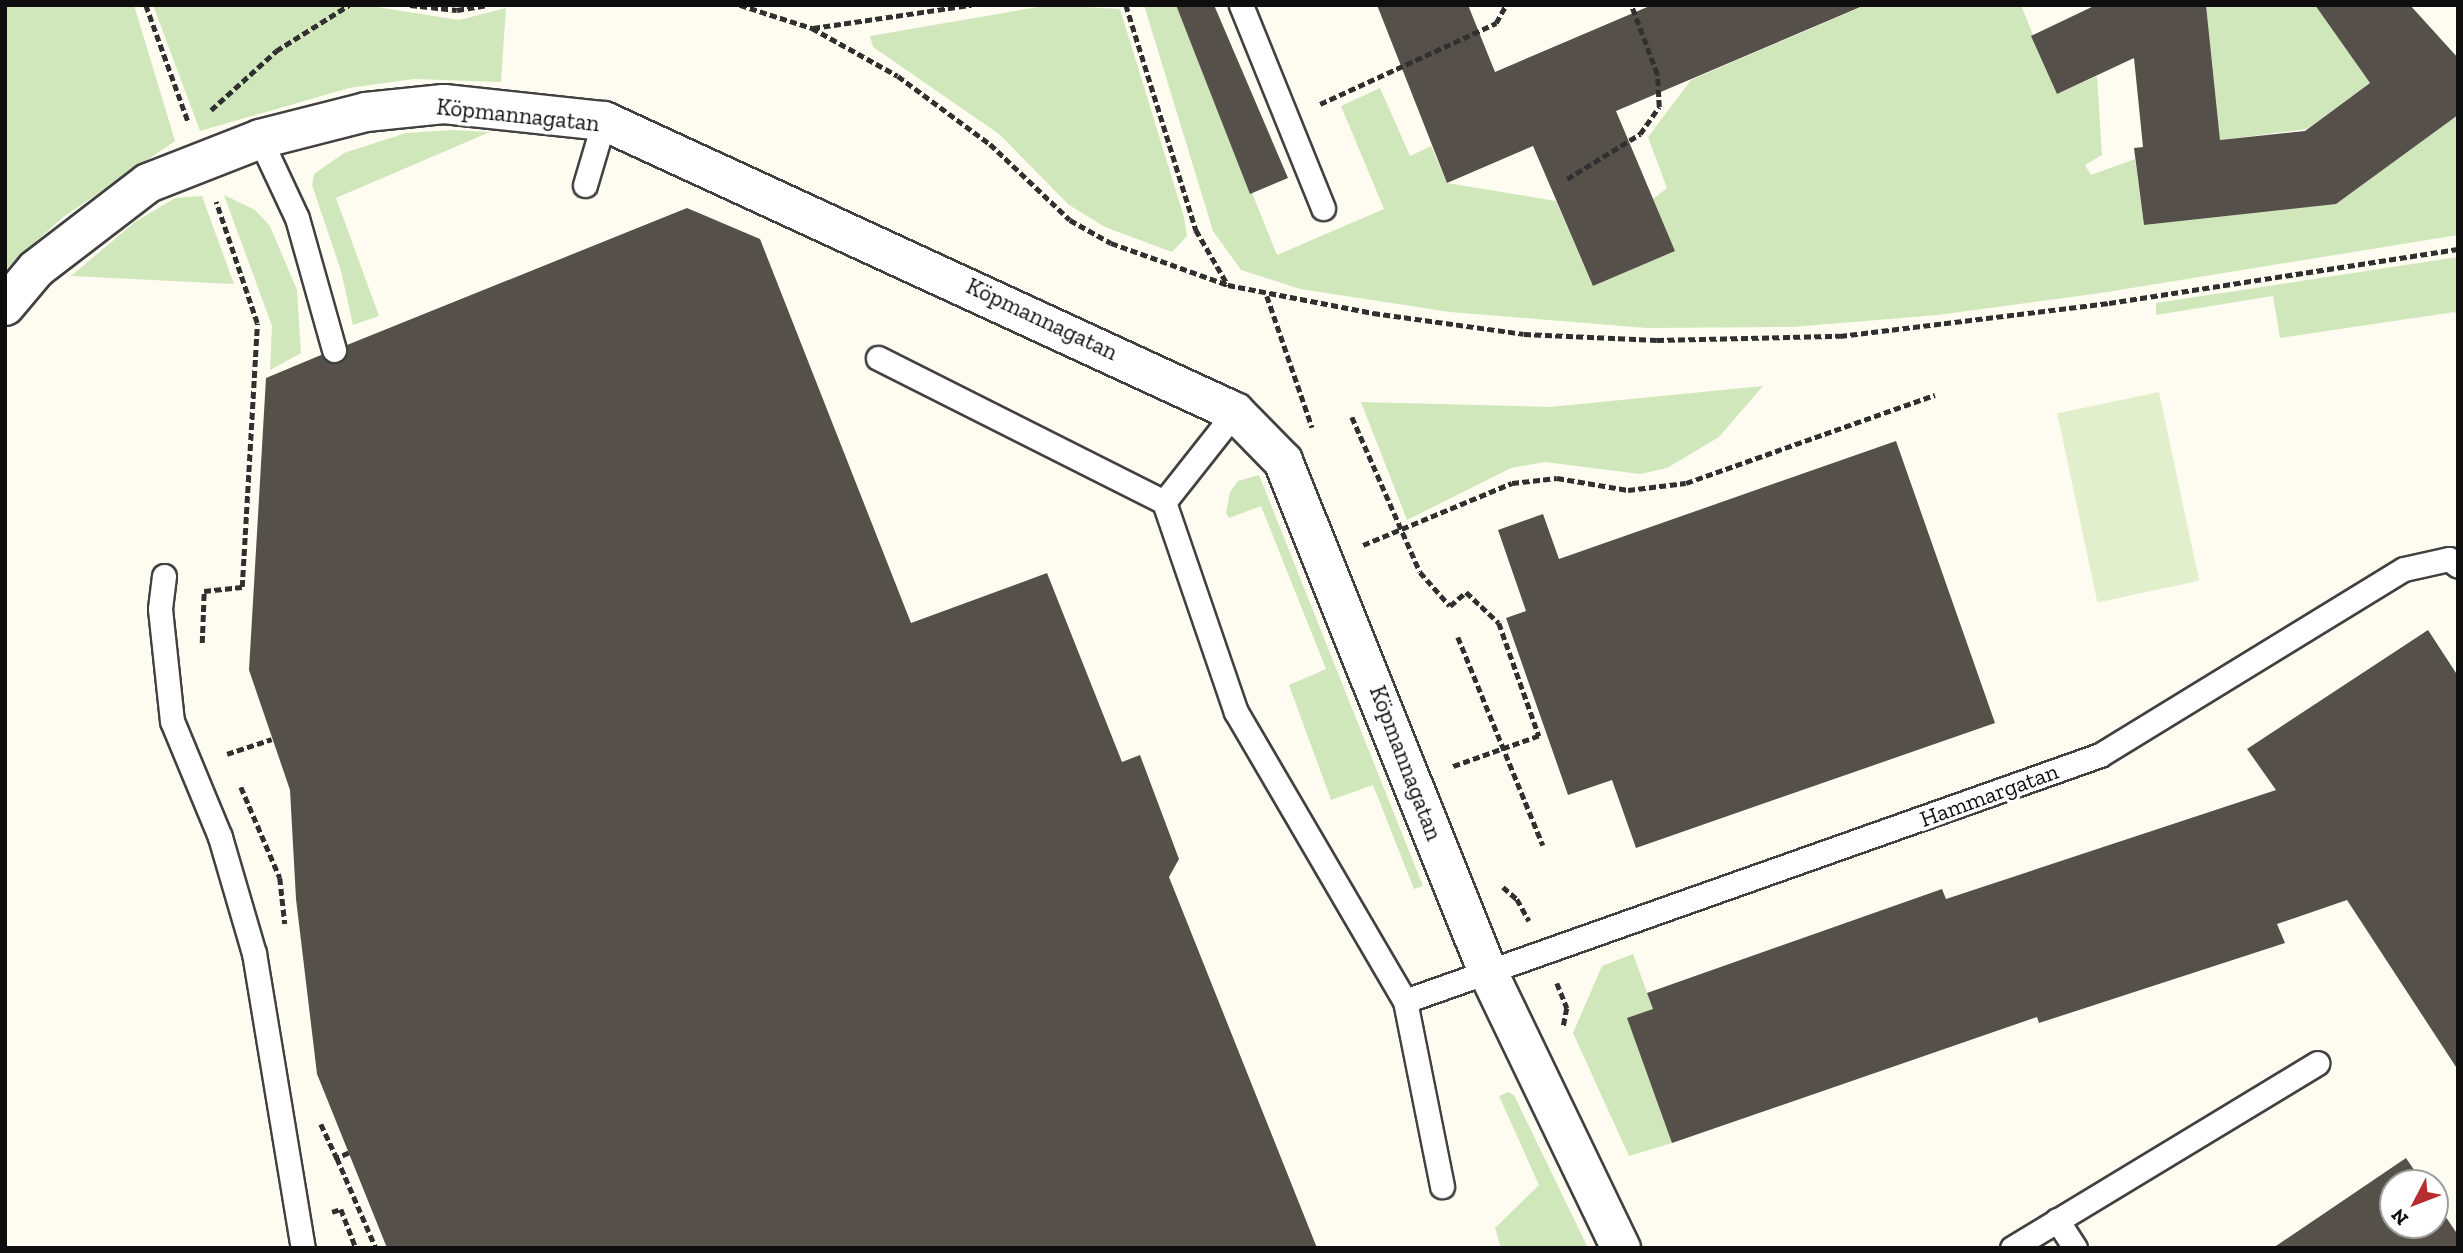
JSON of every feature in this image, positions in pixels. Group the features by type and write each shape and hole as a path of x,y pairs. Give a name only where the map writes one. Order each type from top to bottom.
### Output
{"street":[{"name":"Köpmannagatan","path":"5,306 36,270 200,141 260,139 366,112 444,104 604,121 1236,412 1283,461 1487,970 1621,1248"}],"lane":[{"path":"1241,5 1324,208"},
{"path":"585,185 604,121"},
{"path":"260,139 297,218 334,350"},
{"path":"878,358 1164,502 1236,712 1405,1002 1442,1186"},
{"path":"1164,502 1236,412"},
{"name":"Hammargatan","path":"1487,970 2101,755 2404,569 2449,559 2458,566"},
{"path":"164,576 160,609 172,721 220,837 254,953 303,1248"},
{"path":"1405,1002 1487,970"},
{"path":"2012,1248 2317,1063"},
{"path":"2057,1220 2075,1248"}],"path":[{"path":"146,5 191,131 200,141 257,323 242,587 204,592 202,653"},
{"path":"207,114 275,51 349,5"},
{"path":"410,5 457,9 487,5"},
{"path":"740,5 812,28 946,107 1070,220 1157,263 1228,285 1360,311 1524,334 1766,340 2109,303 2458,249"},
{"path":"812,28 971,5"},
{"path":"1126,5 1196,230 1228,285"},
{"path":"1287,117 1496,23 1506,5"},
{"path":"1567,179 1640,134 1659,107 1657,74 1631,5"},
{"path":"1362,545 1401,532 1512,483 1557,478 1628,490 1686,483 1935,395"},
{"path":"1352,417 1420,572 1450,606 1466,592 1499,623 1539,736 1449,768"},
{"path":"1458,637 1543,845"},
{"path":"227,754 272,739"},
{"path":"222,741 233,766"},
{"path":"238,778 280,878 286,930"},
{"path":"316,1114 376,1248"},
{"path":"337,1158 349,1153"},
{"path":"321,1217 341,1209 356,1248"}],"green space":[{"path":"5,5 134,5 175,141 62,218 5,270"},
{"path":"153,5 364,5 459,20 506,8 501,82 414,79 349,88 200,131"},
{"path":"1050,5 1120,9 1184,217 1187,236 1172,252 1105,227 1069,205 999,134 873,47 870,36"},
{"path":"1144,5 1176,5 1277,255 1384,209 1341,106 1380,88 1410,156 1431,146 1447,183 1556,201 1593,286 1675,251 1653,199 1667,188 1648,137 1691,80 1866,5 2021,5 2057,94 2097,76 2102,155 2085,165 2091,175 2135,159 2144,225 2305,207 2352,192 2458,115 2458,235 2101,293 1938,315 1793,327 1647,328 1450,312 1300,289 1241,270 1213,231"},
{"path":"2206,5 2315,5 2370,83 2307,129 2220,140"},
{"path":"454,130 490,132 336,198 379,316 353,325 341,271 312,185 314,174 344,153 406,133"},
{"path":"224,195 255,210 270,226 297,290 301,353 270,370 272,326"},
{"path":"202,196 234,284 71,276 135,222 175,198"},
{"path":"2458,257 2458,319 2455,312 2280,338 2273,296 2156,315 2156,303"},
{"path":"1763,386 1719,437 1667,468 1640,474 1545,462 1511,468 1407,520 1361,402 1550,407"},
{"path":"2159,392 2199,581 2097,602 2057,414"},
{"path":"1259,475 1423,886 1414,889 1373,785 1331,800 1289,685 1326,669 1261,506 1229,518 1226,513 1230,492 1238,481"},
{"path":"1633,954 1653,1009 1672,1143 1629,1156 1573,1033 1602,966"},
{"path":"1508,1092 1514,1095 1588,1248 1501,1248 1495,1228 1539,1185 1499,1096"}],"building":[{"path":"1176,5 1214,5 1288,178 1250,194"},
{"path":"1377,5 1468,5 1495,72 1652,5 1865,5 1616,111 1675,251 1593,286 1533,146 1447,183"},
{"path":"2096,5 2206,5 2220,140 2305,131 2370,83 2315,5 2410,5 2458,58 2458,115 2336,204 2144,225 2134,148 2143,147 2134,58 2057,94 2031,36"},
{"path":"687,208 760,239 911,623 1047,573 1122,762 1140,755 1179,859 1169,877 1317,1248 387,1248 317,1074 296,899 290,790 249,670 266,378 321,355 338,363 347,345"},
{"path":"1896,441 1995,723 1636,848 1612,780 1568,795 1506,618 1526,611 1498,530 1543,514 1559,559"},
{"path":"2428,630 2458,676 2458,1070 2347,900 2277,924 2285,943 2039,1023 2037,1017 1672,1143 1627,1018 1653,1009 1647,993 1942,889 1946,899 2276,790 2247,749"},
{"path":"2406,1158 2413,1169 2390,1169"},
{"path":"2379,1176 2379,1239 2449,1239 2449,1222 2458,1235 2458,1248 2273,1248"}]}
